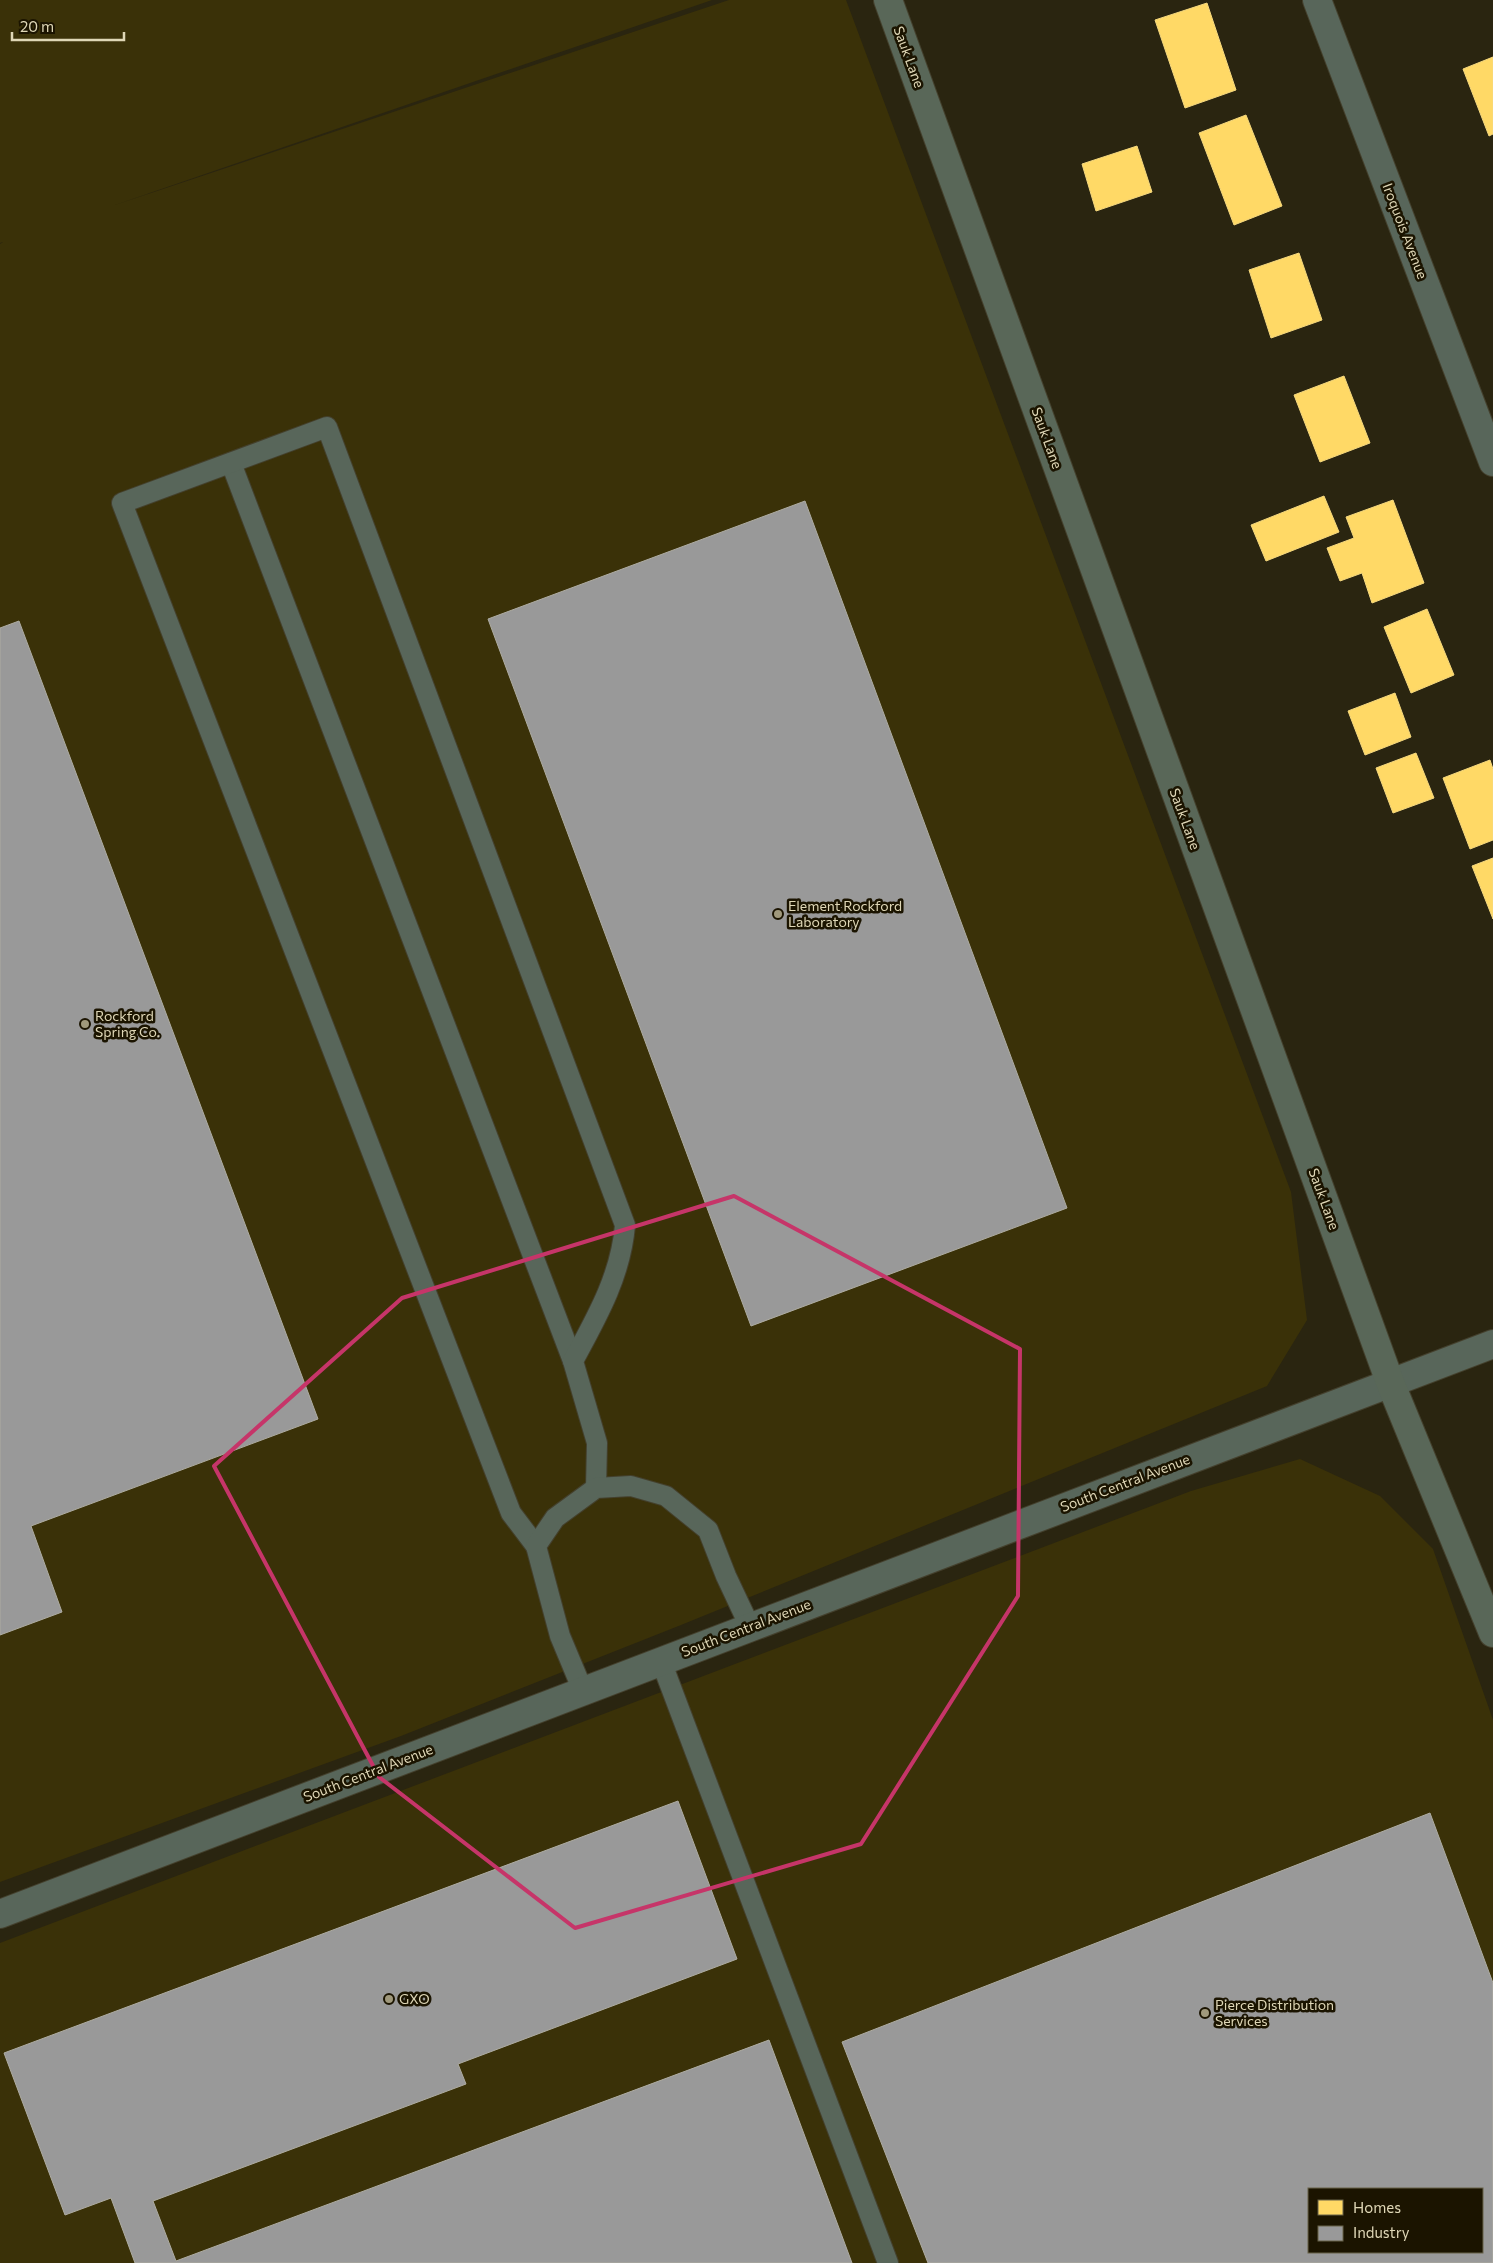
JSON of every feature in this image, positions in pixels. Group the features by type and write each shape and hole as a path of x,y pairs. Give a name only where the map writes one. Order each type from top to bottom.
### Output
{"street":[{"name":"Sauk Lane","path":"888,0 1390,1382 1493,1633"},
{"name":"Iroquois Avenue","path":"1317,0 1493,462"},
{"name":"South Central Avenue","path":"0,1914 1493,1344"}],"lane":[{"path":"574,1361 607,1297 623,1250 625,1225 327,427 122,503 511,1513 536,1546 560,1636 583,1691"},
{"path":"231,463 574,1361 597,1443 596,1488"},
{"path":"536,1546 555,1518 596,1488 631,1486 666,1496 708,1530 726,1576 750,1627"},
{"path":"661,1661 888,2263"}],"highlighted area":[{"path":"734,1196 1020,1349 1018,1596 861,1844 575,1928 379,1777 214,1466 402,1298"}],"shaded area":[{"path":"0,0 712,0 112,206 729,0 846,0 1291,1192 1307,1320 1267,1386 681,1625 401,1736 0,1882 0,244 3,242 0,243"},
{"path":"1300,1459 1380,1496 1433,1549 1493,1720 1493,2263 0,2263 0,1943 1191,1491"}],"building: Homes":[{"path":"1207,3 1236,90 1185,108 1155,20"},
{"path":"1493,57 1493,134 1489,136 1463,69"},
{"path":"1246,115 1282,206 1234,225 1199,133"},
{"path":"1137,146 1152,192 1096,211 1082,164"},
{"path":"1299,253 1322,320 1271,338 1249,270"},
{"path":"1344,376 1370,443 1320,462 1294,395"},
{"path":"1324,496 1339,532 1266,561 1251,525"},
{"path":"1393,500 1424,583 1372,603 1362,573 1340,581 1327,548 1354,538 1346,517"},
{"path":"1427,609 1454,675 1411,693 1384,627"},
{"path":"1395,693 1411,737 1365,755 1348,711"},
{"path":"1416,753 1434,798 1393,813 1376,768"},
{"path":"1490,760 1493,769 1493,840 1470,849 1443,778"},
{"path":"1493,858 1493,919 1472,866"}],"building: Industry":[{"name":"Element Rockford Laboratory","path":"805,501 1067,1208 751,1326 488,619"},
{"name":"Rockford Spring Co.","path":"19,621 318,1419 31,1526 62,1612 0,1635 0,628"},
{"name":"GXO","path":"678,1801 737,1959 458,2064 466,2084 153,2201 176,2261 769,2040 852,2263 135,2263 111,2198 65,2215 4,2053"},
{"name":"Pierce Distribution Services","path":"1430,1813 1493,1983 1493,2263 928,2263 842,2042"}],"place":[{"name":"Element Rockford Laboratory","path":"778,914"},
{"name":"Rockford Spring Co.","path":"85,1024"},
{"name":"GXO","path":"389,1999"},
{"name":"Pierce Distribution Services","path":"1205,2013"}]}
